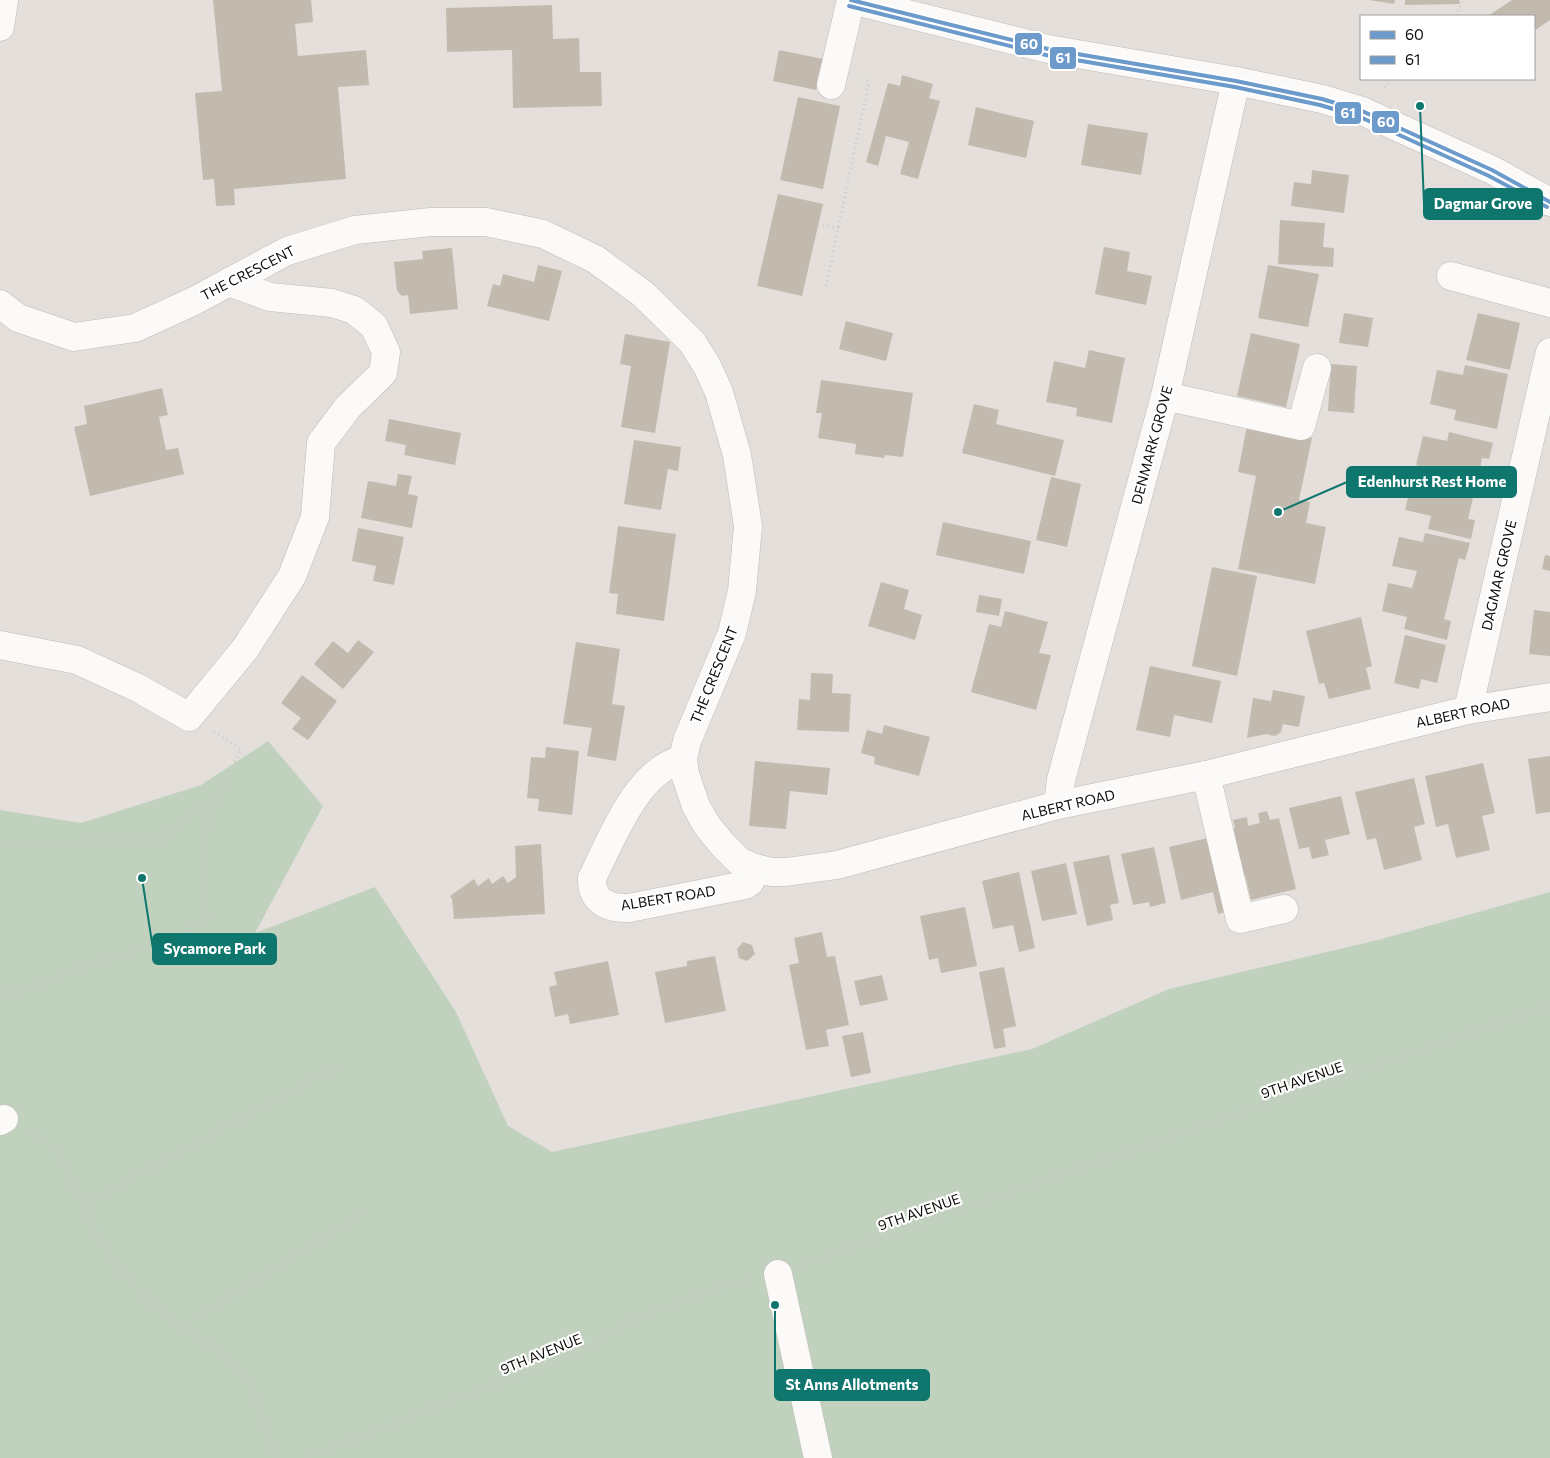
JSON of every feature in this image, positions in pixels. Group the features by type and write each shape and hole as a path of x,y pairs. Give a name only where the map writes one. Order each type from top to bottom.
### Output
{"street":[{"path":"0,27 4,0"},
{"path":"831,85 851,0 1048,49 1236,81 1322,99 1362,111 1492,170 1550,202"},
{"name":"DENMARK GROVE","path":"1058,805 1061,780 1165,396 1236,81"},
{"name":"THE CRESCENT","path":"0,304 18,318 74,337 135,328 287,251 355,230 432,222 486,222 543,234 595,259 643,294 692,342 707,366 719,392 736,455 748,526 742,591 732,633 687,741 683,759 690,791 706,824 739,861 755,868"},
{"path":"1451,276 1550,303"},
{"path":"0,645 77,660 138,688 189,717 245,649 292,576 315,518 321,443 348,407 384,373 386,352 374,326 354,310 332,303 270,297 229,282"},
{"name":"DAGMAR GROVE","path":"1468,710 1550,352"},
{"path":"1165,396 1301,426 1317,368"},
{"name":"ALBERT ROAD","path":"683,759 666,767 631,799 592,878 592,887 598,899 611,907 629,908 745,885 750,882 755,868 771,872 819,869 1058,805 1206,775 1468,710 1550,697"},
{"path":"1206,775 1240,919 1284,909"},
{"path":"778,1274 818,1458"}],"path":[{"path":"1456,15 1463,0"},
{"path":"826,286 869,82 861,78"},
{"path":"818,225 839,228"},
{"path":"0,993 22,991 95,962 173,940 207,916 202,844 217,796 241,749 189,717"},
{"path":"0,844 160,839 217,796"},
{"name":"9TH AVENUE","path":"305,1458 589,1348 630,1321 719,1287 778,1274 1550,1006"},
{"path":"82,1206 338,1066"},
{"path":"2,1120 19,1120 56,1150 110,1260 145,1298 180,1327 217,1349 246,1378 275,1458"},
{"path":"180,1327 366,1211"}],"green space":[{"path":"268,741 323,806 255,933 375,887 456,1012 508,1126 552,1152 1032,1049 1169,989 1378,940 1550,892 1550,1458 0,1458 0,810 81,823 201,785"}],"building":[{"path":"213,0 311,0 313,22 295,24 298,56 366,50 369,85 338,87 346,179 234,189 235,205 216,206 214,179 203,180 195,93 222,91"},
{"path":"1369,0 1395,0 1394,4"},
{"path":"1405,0 1459,0 1460,4 1405,5"},
{"path":"1512,0 1550,0 1550,20 1535,30 1535,15 1490,15"},
{"path":"552,5 553,39 579,38 580,72 601,72 602,106 513,108 512,50 447,52 446,8"},
{"path":"779,50 823,59 816,90 773,81"},
{"path":"902,75 933,84 929,98 940,101 918,179 900,174 909,142 886,136 878,166 866,162 888,83 900,86"},
{"path":"798,97 840,106 823,189 780,180"},
{"path":"976,107 1034,121 1026,158 968,145"},
{"path":"1088,124 1148,133 1141,175 1081,165"},
{"path":"1312,170 1349,175 1344,213 1291,206 1294,182 1311,184"},
{"path":"778,194 823,204 802,296 757,286"},
{"path":"1280,220 1325,223 1323,247 1334,248 1333,267 1278,264"},
{"path":"1104,247 1130,252 1127,271 1152,276 1146,305 1095,294"},
{"path":"452,248 458,309 410,314 408,295 402,296 397,291 394,262 423,259 422,251"},
{"path":"538,265 562,271 549,321 487,306 493,284 500,286 503,274 534,282"},
{"path":"1268,265 1319,274 1308,327 1258,318"},
{"path":"1344,313 1373,318 1368,347 1339,343"},
{"path":"1478,313 1520,323 1510,370 1466,360"},
{"path":"846,321 893,333 886,361 839,349"},
{"path":"1251,333 1300,344 1286,407 1237,396"},
{"path":"625,334 670,342 655,433 621,427 631,366 620,364"},
{"path":"1089,350 1125,358 1112,423 1076,416 1077,408 1046,402 1054,361 1085,368"},
{"path":"1331,364 1357,366 1354,413 1328,411"},
{"path":"1465,365 1508,374 1497,429 1454,420 1456,410 1430,404 1437,370 1463,375"},
{"path":"821,380 913,393 903,457 885,455 884,458 855,454 856,444 818,438 822,413 816,413"},
{"path":"162,388 168,415 159,417 166,450 178,448 184,474 90,496 74,427 87,424 84,406"},
{"path":"974,404 999,410 996,424 1064,440 1055,476 962,453"},
{"path":"389,419 461,433 455,465 404,455 406,445 385,441"},
{"path":"1247,425 1312,438 1299,500 1310,502 1306,523 1326,527 1315,584 1238,569 1256,476 1238,472"},
{"path":"1449,432 1493,443 1489,459 1482,458 1468,519 1475,520 1471,539 1428,529 1431,516 1405,510 1412,482 1436,488 1440,471 1416,465 1423,436 1447,441"},
{"path":"634,440 681,447 678,471 668,469 661,510 624,504"},
{"path":"398,474 412,476 408,494 418,496 412,528 361,518 368,481 396,486"},
{"path":"1051,477 1081,484 1067,547 1036,540"},
{"path":"943,522 1031,541 1024,574 936,555"},
{"path":"618,526 676,534 664,621 616,614 618,594 609,593"},
{"path":"358,528 404,537 394,585 373,581 376,566 352,561"},
{"path":"1425,533 1470,543 1465,560 1459,558 1444,619 1451,621 1447,640 1404,629 1407,617 1382,611 1388,583 1412,588 1417,571 1392,566 1399,537 1423,542"},
{"path":"1545,555 1550,556 1550,571 1542,569"},
{"path":"1212,567 1257,576 1237,676 1192,666"},
{"path":"881,582 909,590 904,609 922,615 915,640 868,626"},
{"path":"979,595 1002,599 999,616 976,612"},
{"path":"1534,610 1550,612 1550,656 1529,654"},
{"path":"1005,611 1048,622 1039,653 1051,655 1036,710 971,692 989,624 1001,627"},
{"path":"1361,617 1372,666 1366,668 1371,689 1329,699 1324,683 1319,684 1306,631"},
{"path":"1405,635 1446,645 1437,683 1421,679 1419,689 1394,683"},
{"path":"358,640 374,652 343,689 314,664 333,641 348,653"},
{"path":"576,642 620,649 612,704 625,706 616,761 587,756 592,728 563,724"},
{"path":"1150,666 1221,681 1212,723 1174,715 1170,737 1136,730"},
{"path":"811,673 833,674 832,693 851,694 849,732 797,730 799,699 810,700"},
{"path":"302,675 337,701 308,740 292,729 301,718 281,703"},
{"path":"1273,690 1305,696 1299,727 1283,724 1281,732 1275,736 1266,734 1247,738 1253,698 1271,701"},
{"path":"884,725 930,737 919,776 874,764 875,757 861,753 867,730 882,734"},
{"path":"546,747 579,751 572,815 538,811 539,799 527,798 531,757 545,758"},
{"path":"1550,756 1550,812 1536,814 1528,759"},
{"path":"755,761 830,768 827,795 790,791 786,829 749,826"},
{"path":"1483,763 1495,813 1482,816 1490,850 1456,858 1448,824 1436,827 1425,776"},
{"path":"1414,778 1425,824 1414,827 1422,860 1384,870 1376,838 1367,840 1355,792"},
{"path":"1341,796 1350,834 1325,840 1329,855 1312,859 1309,847 1299,849 1289,808"},
{"path":"1267,811 1270,820 1279,818 1296,889 1251,900 1245,875 1235,877 1225,831 1235,828 1233,820 1247,817 1248,826 1260,823 1258,813"},
{"path":"1212,837 1229,911 1218,914 1213,892 1181,900 1169,847"},
{"path":"541,844 545,914 454,919 450,896 474,879 478,886 489,878 492,884 503,876 508,883 516,877 515,846"},
{"path":"1154,847 1166,903 1150,907 1149,902 1133,905 1121,854"},
{"path":"1109,855 1119,903 1110,905 1113,920 1087,926 1073,862"},
{"path":"1066,863 1077,914 1042,921 1031,871"},
{"path":"1019,872 1035,948 1019,952 1013,925 993,929 982,881"},
{"path":"965,907 977,966 941,973 938,958 929,960 920,916"},
{"path":"822,932 827,957 835,956 849,1025 826,1030 829,1046 806,1050 789,965 799,963 794,938"},
{"path":"743,942 752,945 755,954 747,961 739,958 737,949"},
{"path":"715,956 726,1011 665,1023 655,972 687,966 687,961"},
{"path":"608,961 619,1015 570,1024 568,1014 555,1017 549,987 557,985 554,972"},
{"path":"1004,967 1016,1026 1003,1029 1006,1047 994,1049 979,972"},
{"path":"882,975 888,1000 860,1006 854,981"},
{"path":"863,1032 871,1073 851,1077 842,1036"}],"transit line":[{"name":"60","path":"851,0 1048,49 1236,81 1322,99 1362,111 1492,170 1550,202"},
{"name":"61","path":"849,6 1046,55 1235,87 1320,105 1360,117 1489,176 1547,207"}],"place":[{"name":"Dagmar Grove","path":"1420,106"},
{"name":"Edenhurst Rest Home","path":"1278,512"},
{"name":"Sycamore Park","path":"142,878"},
{"name":"St Anns Allotments","path":"775,1305"}]}
